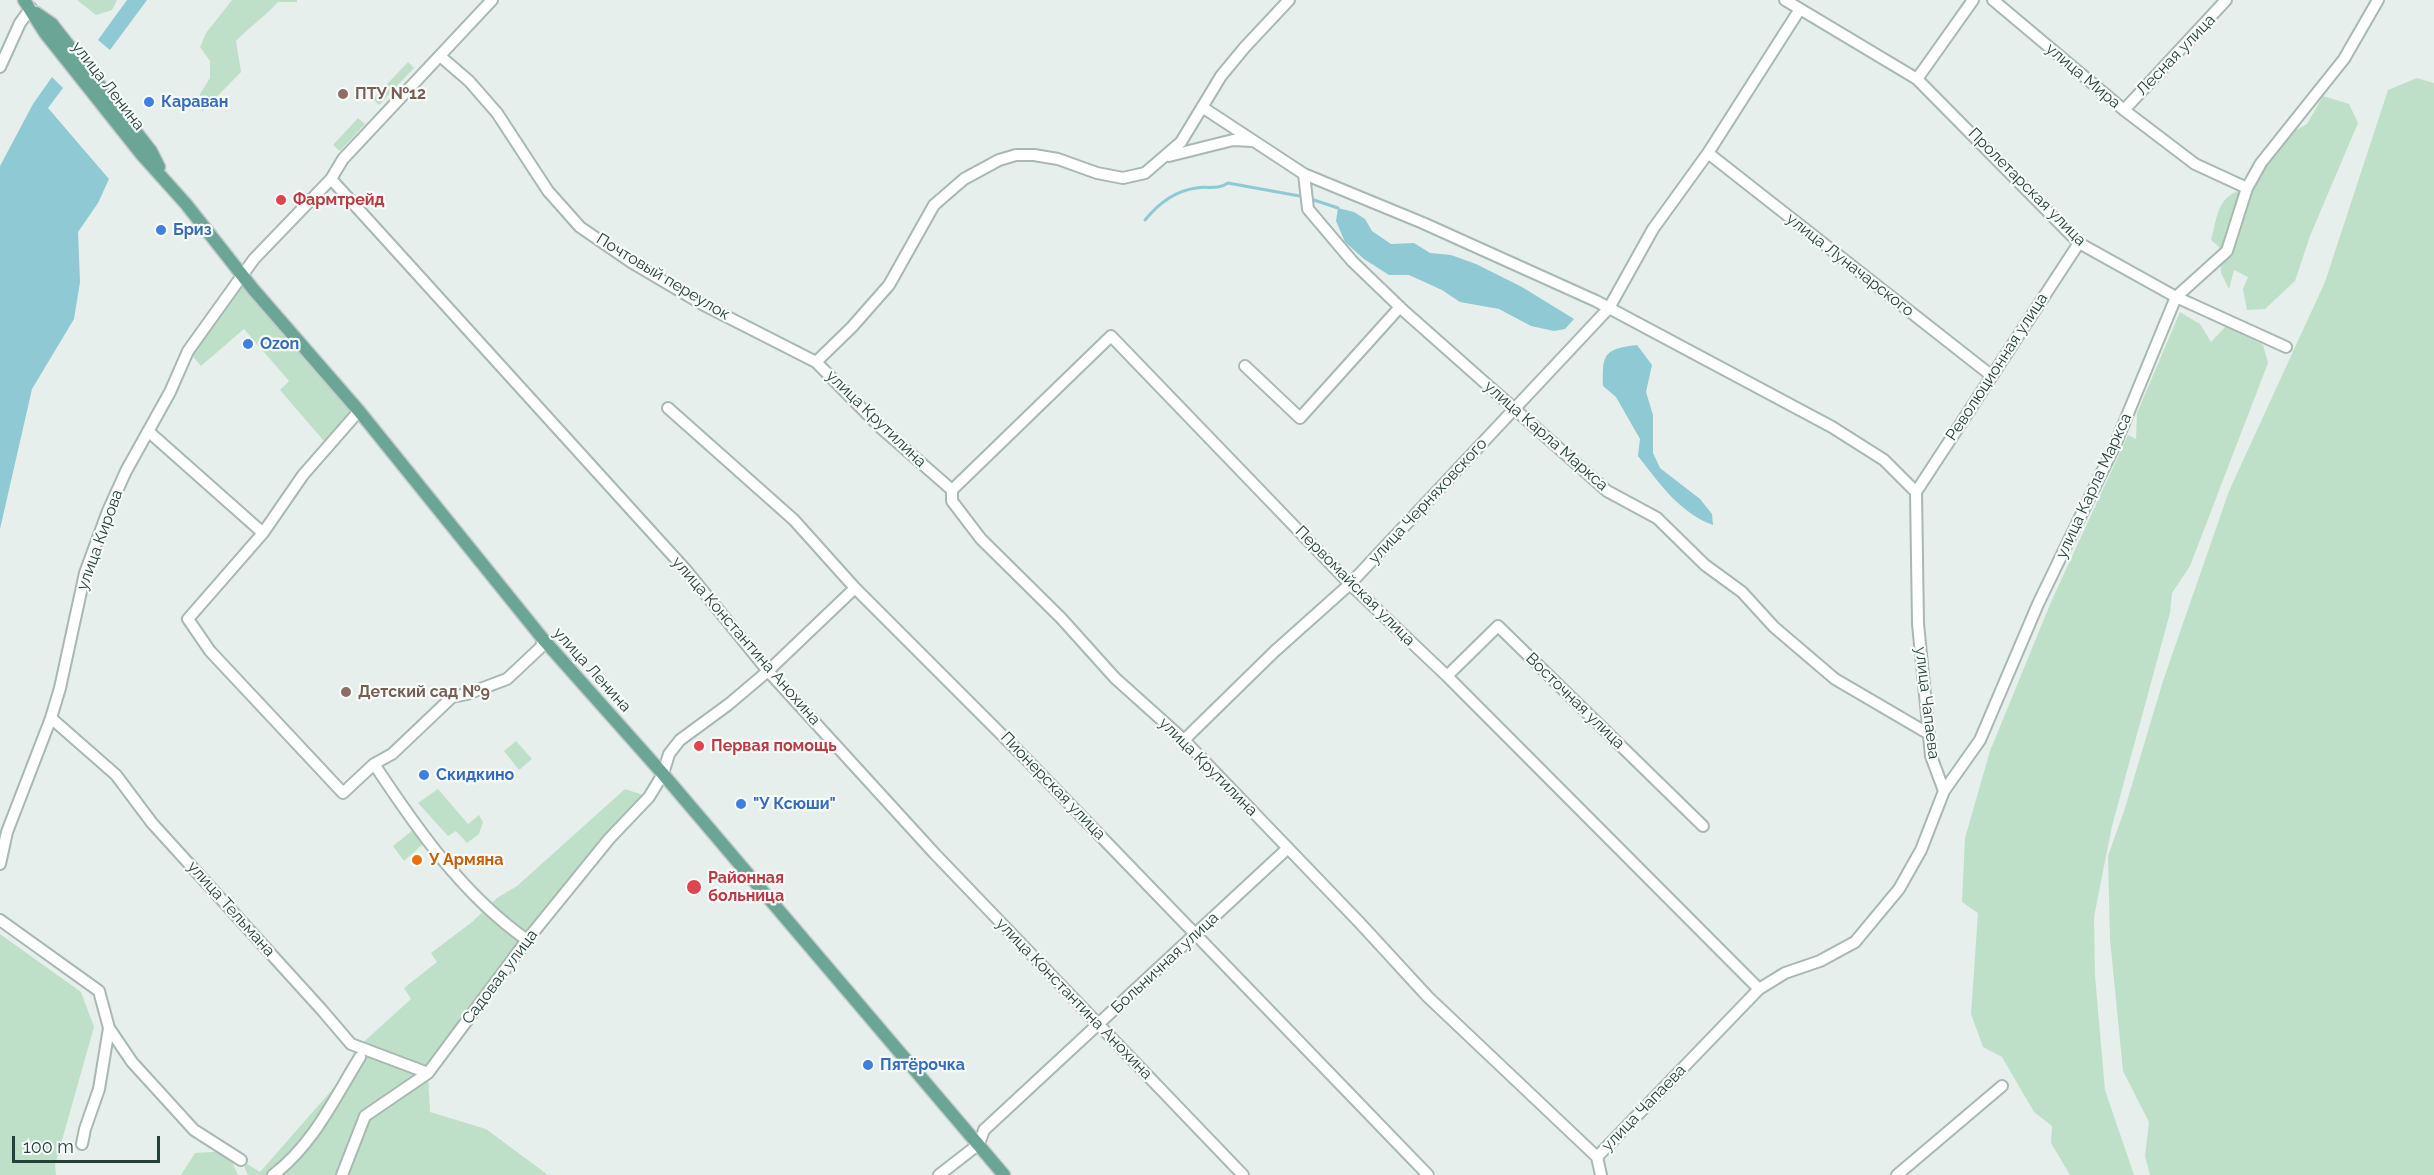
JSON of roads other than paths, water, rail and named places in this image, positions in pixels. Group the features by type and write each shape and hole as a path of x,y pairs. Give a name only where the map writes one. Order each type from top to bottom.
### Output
{"main road":[{"name":"улица Ленина","path":"27,4 45,33 142,155 165,179 242,273 252,289 359,411 543,639 663,774 1004,1175"}],"street":[{"name":"улица Кирова","path":"0,864 7,832 51,718 60,688 85,573 126,471 170,392 188,351 242,273 331,179 344,159 492,0"},
{"path":"816,362 852,327 889,285 934,205 974,172 1016,155 1034,155 1058,159 1097,173 1123,178 1145,173 1181,142 1221,76 1289,0"},
{"name":"Пролетарская улица","path":"1785,0 1917,79 2079,243 2176,297 2286,347"},
{"path":"1917,79 1973,0"},
{"name":"улица Мира","path":"1993,0 2124,110 2195,164 2247,188"},
{"path":"2210,0 2223,4"},
{"name":"улица Карла Маркса","path":"1944,791 1980,741 2038,604 2115,445 2176,297 2227,251 2247,188 2261,163 2344,59 2378,0"},
{"path":"0,67 27,4"},
{"name":"Лесная улица","path":"2124,110 2223,4"},
{"path":"1514,409 1609,308 1653,229 1708,153 1800,9"},
{"name":"Почтовый переулок","path":"440,56 469,81 497,113 548,191 580,227 631,262 702,304 816,362"},
{"path":"1202,107 1304,174 1423,223 1609,308 1832,427 1884,460 1916,492"},
{"path":"1163,157 1233,140 1255,141"},
{"name":"улица Луначарского","path":"1708,153 1992,376"},
{"name":"улица Карла Маркса","path":"1304,174 1308,209 1352,261 1400,307 1607,491 1657,518 1705,565 1742,592 1774,627 1835,679 1929,734"},
{"name":"улица Константина Анохина","path":"331,179 685,569 768,671 935,854 1243,1175"},
{"name":"Революционная улица","path":"1916,492 2079,243"},
{"path":"1245,366 1300,418 1400,307"},
{"name":"Первомайская улица","path":"952,490 1111,336 1350,584 1447,676 1758,989"},
{"name":"улица Крутилина","path":"816,362 881,428 952,490 952,501 981,539 1061,618 1115,678 1184,740 1428,997 1597,1158"},
{"name":"Пионерская улица","path":"668,408 794,520 855,588 1028,761 1428,1175"},
{"name":"улица Черняховского","path":"1184,740 1275,651 1350,584 1514,409"},
{"path":"359,411 303,475 262,533 188,619 210,651 343,794 374,764 392,754 452,697 467,694 507,679 541,647 543,639"},
{"path":"148,431 262,533"},
{"name":"улица Чапаева","path":"1597,1158 1758,989 1855,942 1899,890 1921,850 1944,791 1931,756 1918,624 1916,492"},
{"name":"Садовая улица","path":"342,1175 365,1116 428,1073 527,940 609,839 649,798 663,774 669,754 680,740 729,704 768,671 855,588"},
{"name":"Восточная улица","path":"1447,676 1498,626 1703,826"},
{"name":"улица Тельмана","path":"51,718 116,776 152,823 351,1044 428,1073"},
{"path":"374,764 414,825 446,863 498,920 527,940"},
{"name":"Больничная улица","path":"939,1175 978,1144 984,1130 1288,848"},
{"path":"0,920 99,991 109,1028 132,1062 194,1130 241,1160"},
{"path":"82,1144 99,1089 109,1028"},
{"path":"273,1175 320,1126 360,1058"},
{"path":"1897,1175 2002,1086"},
{"path":"1597,1158 1601,1175"}],"water":[{"path":"127,0 147,0 110,50 98,40"},
{"path":"52,77 63,88 48,108 109,179 98,203 78,232 80,282 74,319 32,389 0,529 0,166 33,104"},
{"path":"1338,208 1354,212 1365,219 1372,231 1391,244 1414,243 1430,253 1451,255 1476,264 1522,287 1574,319 1565,329 1554,331 1531,326 1499,309 1460,302 1442,290 1409,275 1389,275 1364,259 1345,242 1336,221"},
{"path":"1637,345 1652,365 1646,392 1653,415 1653,453 1660,468 1700,499 1712,514 1713,525 1701,520 1680,505 1638,456 1640,439 1616,397 1603,386 1603,367 1607,355 1611,351"}],"waterway":[{"path":"1145,220 1174,195 1196,188 1228,183 1305,197"},
{"path":"1311,199 1338,208"}],"place":[{"name":"ПТУ №12","path":"343,94"},
{"name":"Караван","path":"149,102"},
{"name":"Фармтрейд","path":"281,200"},
{"name":"Бриз","path":"161,230"},
{"name":"Ozon","path":"248,344"},
{"name":"Детский сад №9","path":"346,692"},
{"name":"Первая помощь","path":"699,746"},
{"name":"Скидкино","path":"424,775"},
{"name":"\"У Ксюши\"","path":"741,804"},
{"name":"У Армяна","path":"417,860"},
{"name":"Районная больница","path":"694,887"},
{"name":"Пятёрочка","path":"868,1065"}]}
